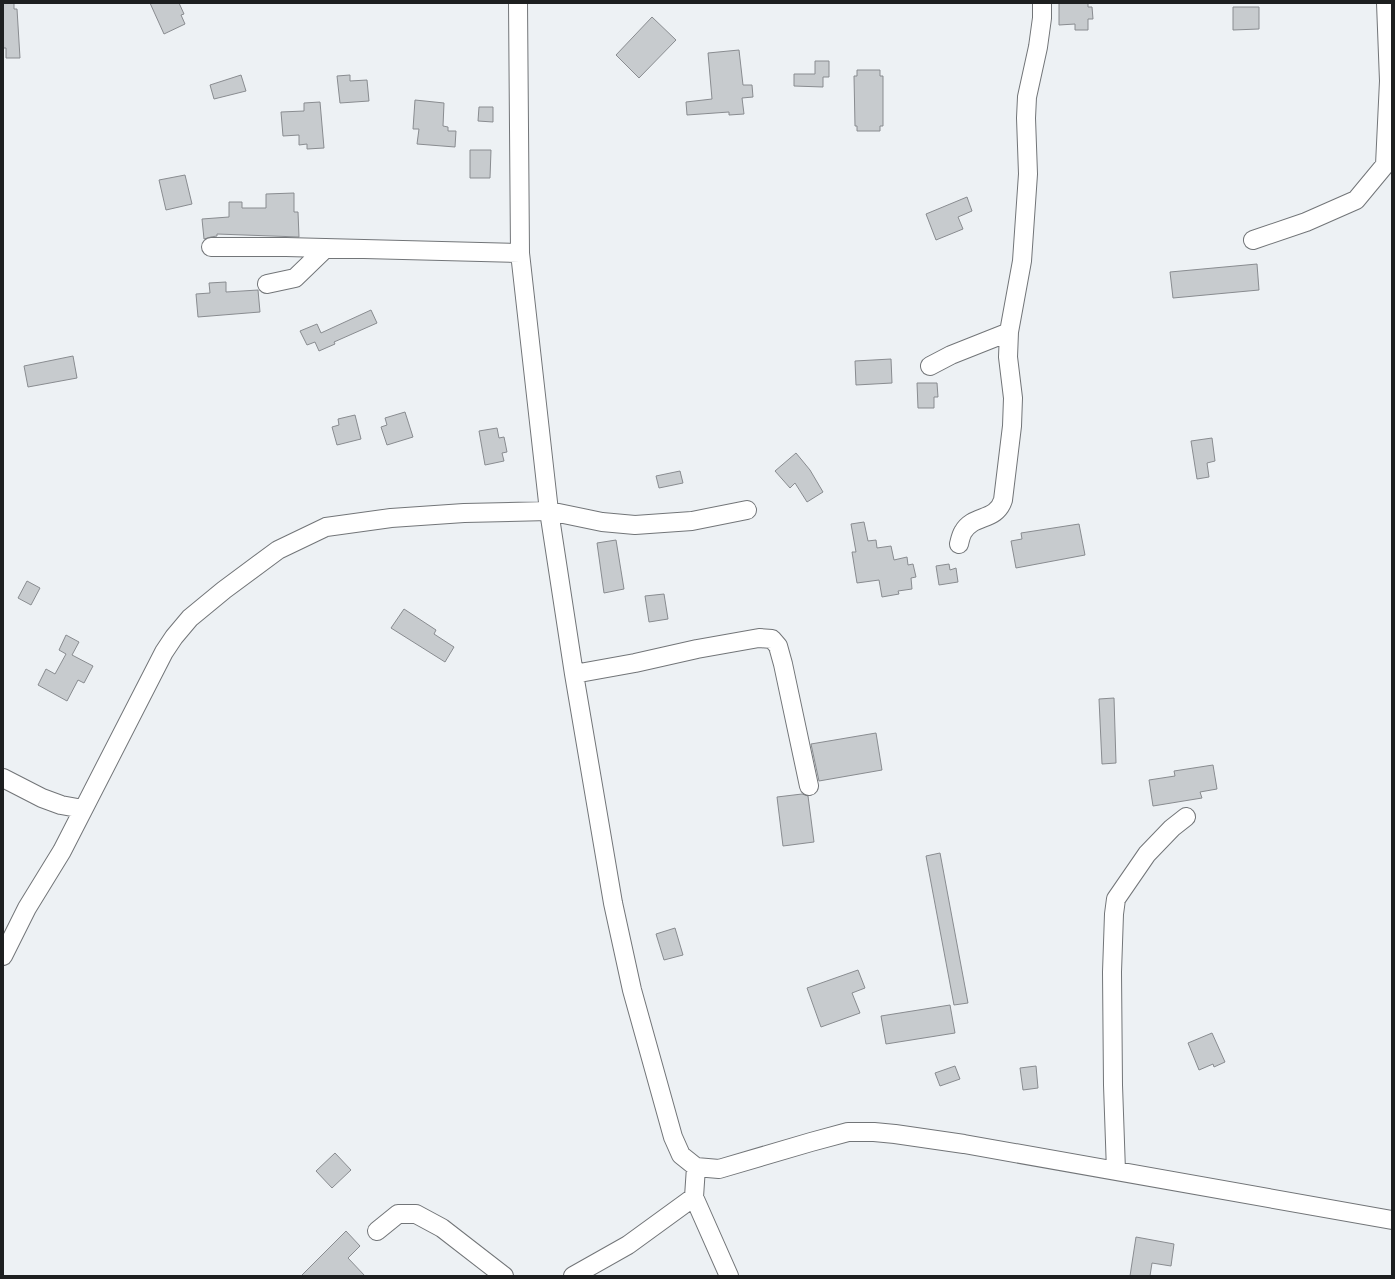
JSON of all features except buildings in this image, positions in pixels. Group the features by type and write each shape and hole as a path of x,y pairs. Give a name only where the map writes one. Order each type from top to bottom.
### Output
{"street":[{"path":"518,3 520,253 549,511 574,674 613,903 632,990 673,1137 681,1155 696,1167 720,1169 848,1132 874,1132 964,1144 1392,1220"},
{"path":"959,544 963,532 971,523 994,513 1000,508 1003,500 1012,426 1013,398 1008,357 1010,332 1022,261 1028,174 1026,118 1027,97 1038,47 1042,18 1042,3"},
{"path":"1253,240 1306,222 1356,200 1385,164 1389,81 1386,3"},
{"path":"211,246 520,253"},
{"path":"267,284 294,278 326,248"},
{"path":"930,366 951,355 1010,332"},
{"path":"3,956 26,908 62,851 164,652 174,637 190,618 205,605 278,550 326,527 398,518 464,513 549,511 602,522 635,526 692,521 747,510"},
{"path":"574,674 635,663 728,643 758,638 772,639 778,646 783,664 809,786"},
{"path":"3,778 42,798 61,805 83,809"},
{"path":"1116,1171 1113,1085 1112,972 1116,899 1147,854 1172,828 1186,817"},
{"path":"696,1167 694,1197 729,1276"},
{"path":"573,1276 628,1245 694,1197"},
{"path":"377,1231 398,1214 416,1214 442,1228 504,1276"}]}
